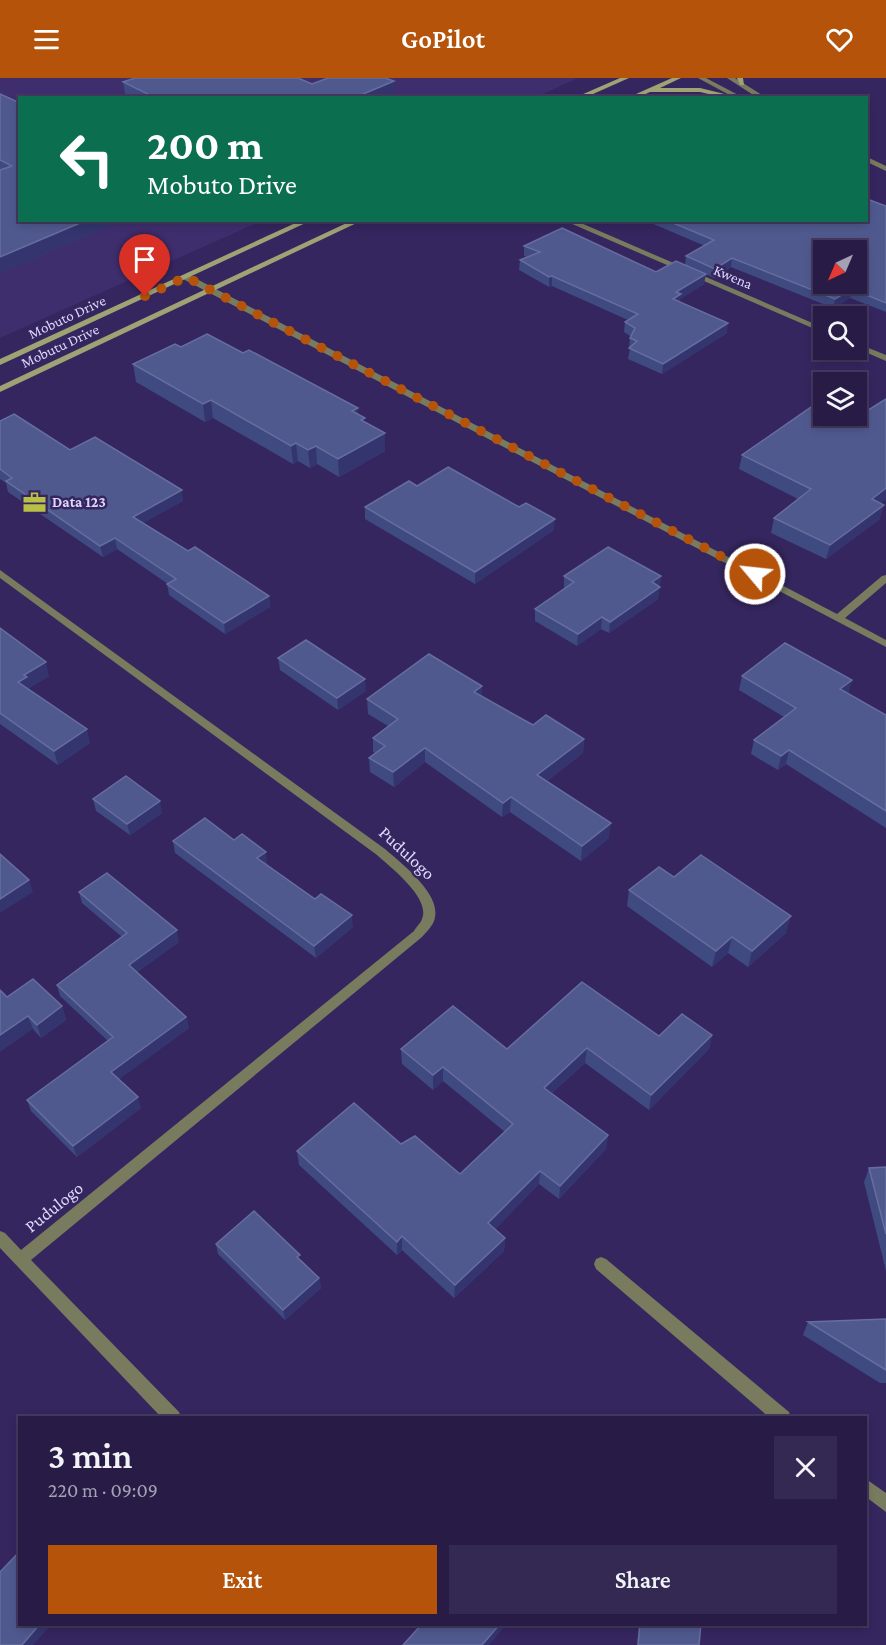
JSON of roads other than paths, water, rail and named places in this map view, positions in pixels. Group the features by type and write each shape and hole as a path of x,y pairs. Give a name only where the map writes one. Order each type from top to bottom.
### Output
{"main road":[{"path":"581,96 626,78"},
{"path":"635,96 678,78"},
{"path":"649,90 700,90 729,96"},
{"name":"Mobuto Drive","path":"0,363 305,222"},
{"name":"Mobutu Drive","path":"0,389 356,222"}],"street":[{"path":"701,78 735,96"},
{"path":"730,78 741,81 761,96"},
{"path":"868,160 886,169"},
{"name":"Kwena","path":"571,222 813,326"},
{"path":"186,277 886,644"},
{"path":"867,350 886,358"},
{"name":"Pudulogo","path":"0,573 381,852 410,878 428,902 429,917 418,934 20,1260"},
{"path":"839,618 886,578"},
{"name":"Pudulogo","path":"0,1239 171,1416"},
{"path":"601,1264 781,1416"},
{"path":"867,1488 886,1504"}],"place":[{"name":"Data 123","path":"34,502"}]}
